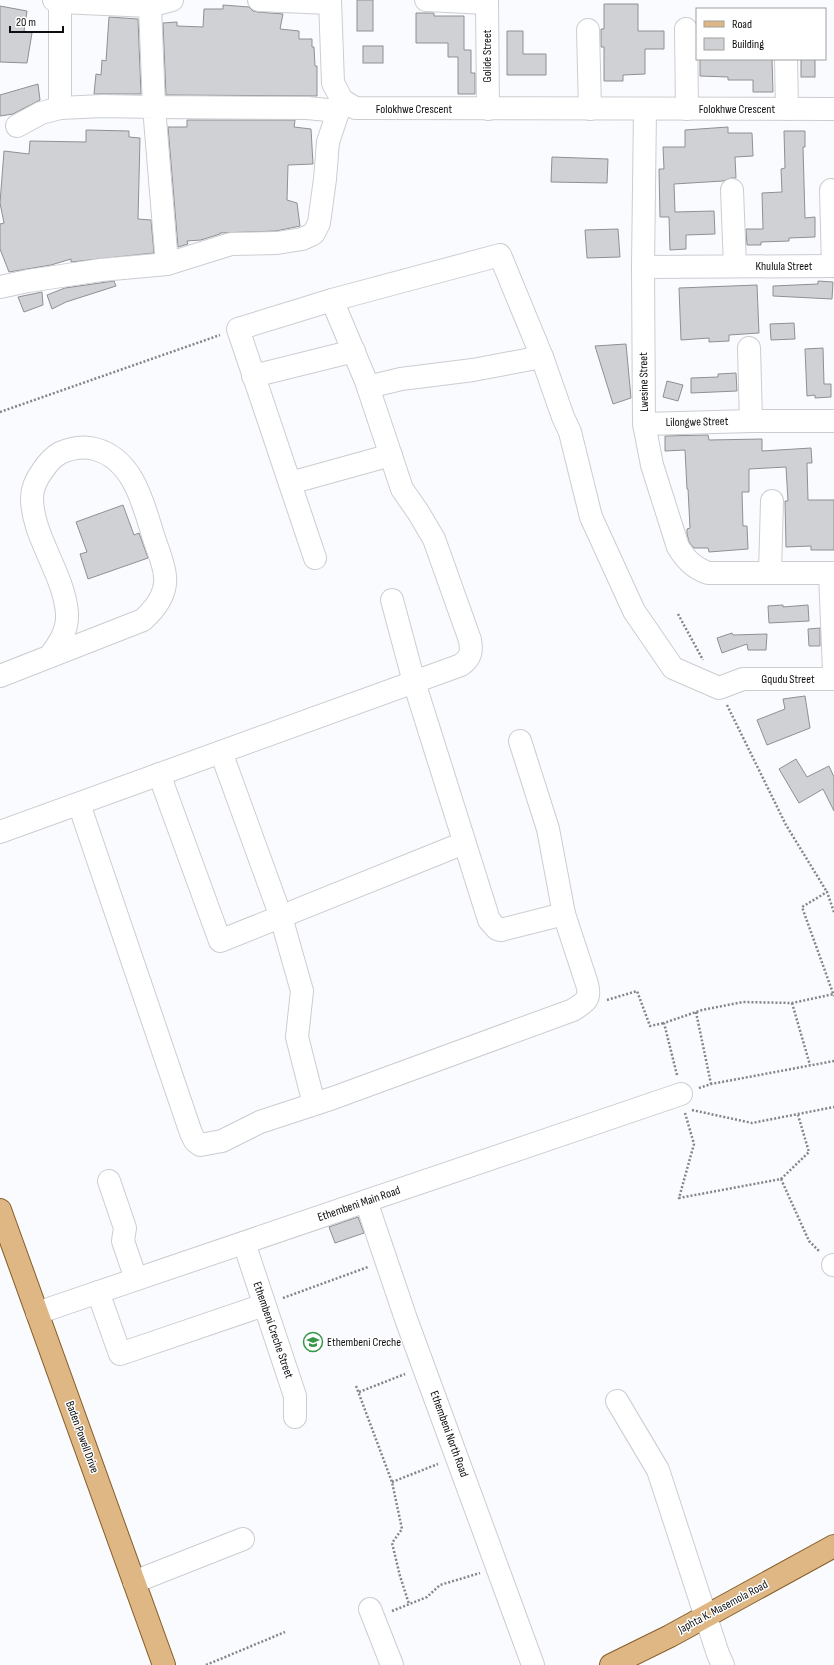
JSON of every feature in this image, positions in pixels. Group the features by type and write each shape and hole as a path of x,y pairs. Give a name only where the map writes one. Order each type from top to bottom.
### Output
{"main road":[{"name":"Baden Powell Drive","path":"0,1210 164,1665"},
{"name":"Japhta K. Masemola Road","path":"611,1665 707,1616 834,1546"}],"street":[{"path":"60,108 57,1 150,6 172,0"},
{"path":"0,287 28,281 101,270 167,264 231,244 277,243 302,239 314,233 319,224 328,142 340,105 333,84 330,1 259,0"},
{"name":"Golide Street","path":"426,0 487,2 488,109"},
{"path":"150,6 154,107 167,264"},
{"name":"Folokhwe Crescent","path":"686,29 687,109"},
{"path":"588,30 590,109"},
{"name":"Folokhwe Crescent","path":"786,60 786,109"},
{"name":"Folokhwe Crescent","path":"17,126 41,113 60,108 103,106 307,108 340,105 355,108 834,109"},
{"name":"Lwesine Street","path":"645,109 643,267 644,424 652,465 678,547 685,558 694,567 708,573 832,573"},
{"path":"732,190 735,266"},
{"name":"Khulula Street","path":"643,267 834,266 831,190"},
{"path":"315,558 238,329 332,300 500,255 542,357 563,417 570,432 591,517 634,611 673,668 719,688"},
{"path":"0,832 461,665 468,660 472,651 470,640 434,539 402,489 368,387 332,300"},
{"path":"749,348 751,421"},
{"path":"253,376 354,351"},
{"path":"368,387 401,379 473,370 542,357"},
{"name":"Lilongwe Street","path":"644,424 751,421 834,421"},
{"path":"0,676 49,657 143,620 156,609 163,592 165,576 142,501 132,479 121,464 105,452 90,447 76,448 60,454 48,463 36,479 32,497 34,516 63,593 67,614 65,630 60,642 49,657"},
{"path":"290,483 391,455"},
{"path":"770,573 772,501"},
{"path":"832,573 834,671"},
{"path":"392,600 414,682 489,920 497,930 506,930 564,914"},
{"name":"Gqudu Street","path":"719,688 743,679 834,678"},
{"path":"79,804 195,1141 200,1145 222,1141 260,1122 314,1104 573,1010 587,999 589,992 564,914 548,829 520,741"},
{"path":"221,752 281,917 302,991 297,1037 314,1104"},
{"path":"159,774 220,942 464,843"},
{"name":"Ethembeni Main Road","path":"37,1313 366,1202 683,1101"},
{"path":"109,1181 125,1228 124,1241 136,1279"},
{"name":"Ethembeni North Road","path":"366,1202 532,1665"},
{"name":"Ethembeni Creche Street","path":"244,1243 295,1396 295,1417"},
{"path":"98,1292 120,1354 264,1305"},
{"path":"617,1401 658,1470 707,1616 718,1654 723,1665"},
{"path":"134,1582 243,1539"},
{"path":"372,1614 392,1665"}],"path":[{"path":"0,412 238,329"},
{"path":"678,614 704,661"},
{"path":"719,688 786,825 827,892 834,912"},
{"path":"587,999 597,1003 637,991 650,1026 664,1023 702,1010 744,1002 792,1003 834,995 802,906 827,892"},
{"path":"792,1003 810,1064"},
{"path":"696,1012 711,1084"},
{"path":"664,1023 694,1144 679,1198 781,1179 809,1152 798,1114"},
{"path":"683,1101 711,1084 810,1064 834,1061"},
{"path":"683,1101 752,1123 834,1107"},
{"path":"781,1179 809,1241 834,1265"},
{"path":"264,1305 386,1260"},
{"path":"359,1392 425,1367"},
{"path":"356,1386 392,1482 402,1529 392,1543 409,1604"},
{"path":"392,1482 457,1456"},
{"path":"372,1614 409,1604 427,1597 440,1585 497,1568"},
{"path":"206,1665 285,1632"}],"building":[{"path":"357,0 373,0 373,31 357,31"},
{"path":"604,4 638,4 638,31 664,31 664,49 645,49 645,74 623,75 623,81 604,81 604,47 601,47 601,29 604,29"},
{"path":"223,5 249,7 253,11 283,14 280,29 299,31 299,39 312,39 315,66 317,66 317,96 166,95 163,23 177,22 177,26 203,27 204,9 223,9"},
{"path":"0,6 27,11 24,31 32,33 27,63 0,62"},
{"path":"416,13 434,13 434,16 464,16 464,50 471,50 471,73 475,73 475,94 458,94 458,57 448,57 448,43 416,43"},
{"path":"109,17 138,19 141,94 94,94 96,74 101,75 102,60 106,61"},
{"path":"507,31 523,31 523,54 546,54 546,75 507,75"},
{"path":"363,46 383,46 383,63 363,63"},
{"path":"700,60 772,60 773,92 753,92 753,80 728,80 728,77 700,76"},
{"path":"801,60 815,60 815,77 801,77"},
{"path":"38,84 40,100 13,114 0,116 0,95"},
{"path":"187,120 295,120 294,127 311,129 313,164 288,165 287,200 297,203 300,226 276,231 220,233 201,240 187,241 188,244 178,247 168,127 187,127"},
{"path":"728,127 728,133 752,133 753,156 735,157 736,178 723,181 674,184 675,212 714,211 715,234 686,235 686,249 670,250 669,217 660,217 659,169 664,169 663,147 685,147 685,130"},
{"path":"86,130 129,131 129,137 140,138 138,219 151,220 154,253 71,262 71,259 51,265 9,272 0,249 0,224 4,223 0,203 4,151 29,154 30,141 86,142"},
{"path":"784,131 805,131 805,147 803,147 805,218 815,217 815,237 789,238 789,241 761,242 761,245 747,245 746,229 763,229 762,193 782,192 781,169 785,168"},
{"path":"552,157 608,159 607,183 551,182"},
{"path":"618,229 620,257 587,258 585,230"},
{"path":"114,281 116,286 66,302 52,309 47,295 65,288"},
{"path":"818,281 833,282 832,299 773,296 773,286 818,284"},
{"path":"757,285 759,333 729,335 729,341 709,342 709,338 681,340 679,288"},
{"path":"42,292 43,305 24,312 18,297"},
{"path":"794,323 795,339 771,340 770,324"},
{"path":"626,344 631,398 613,404 595,346"},
{"path":"823,348 824,384 831,384 831,397 815,398 815,395 807,396 805,349"},
{"path":"736,373 737,391 691,393 691,378 718,377 718,374"},
{"path":"667,381 683,385 678,401 663,397"},
{"path":"708,435 709,440 762,439 762,451 811,448 812,463 807,463 808,500 834,500 834,550 811,550 811,546 786,547 785,501 788,501 786,467 749,469 749,492 742,492 743,526 747,526 748,549 709,552 708,548 694,548 689,542 687,534 687,529 690,528 685,450 665,451 665,436"},
{"path":"123,505 134,535 139,533 148,558 88,579 80,554 87,552 76,522"},
{"path":"783,605 783,607 808,605 809,621 769,623 768,606"},
{"path":"820,628 820,646 809,646 808,629"},
{"path":"732,633 733,635 767,634 766,650 748,650 747,644 722,653 717,638"},
{"path":"805,696 810,728 767,745 757,720 785,709 783,699"},
{"path":"796,759 807,777 829,766 834,777 834,811 823,789 799,803 779,769"},
{"path":"358,1217 364,1233 335,1243 329,1227"}],"place":[{"name":"Ethembeni Creche","path":"313,1342"}]}
